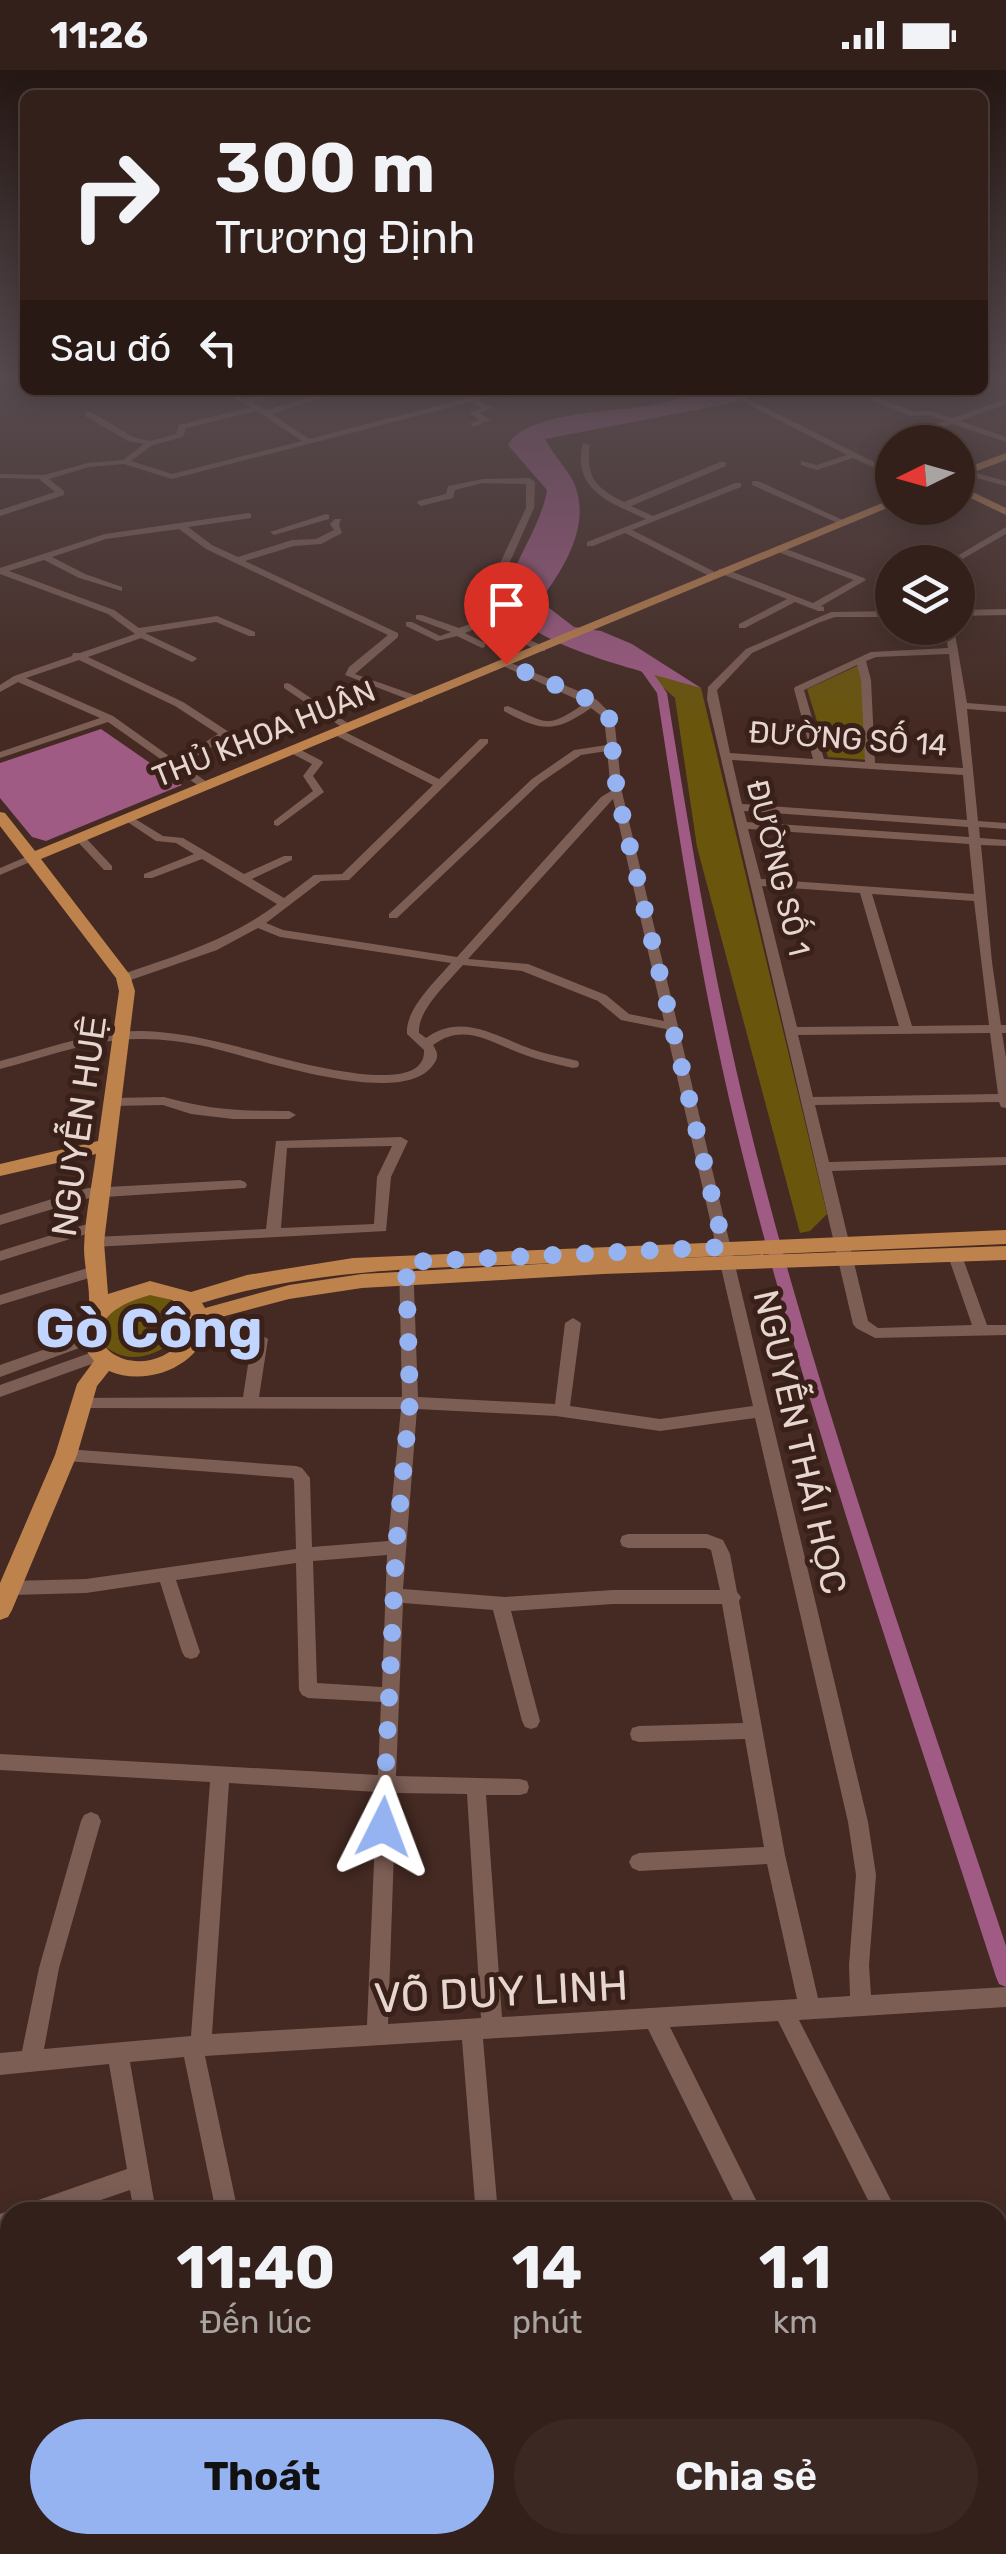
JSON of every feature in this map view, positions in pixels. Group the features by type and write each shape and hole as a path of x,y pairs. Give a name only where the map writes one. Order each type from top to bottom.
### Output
{"main road":[{"path":"975,496 1006,512"},
{"path":"718,573 875,509"},
{"name":"THỦ KHOA HUÂN","path":"33,858 718,573"},
{"name":"NGUYỄN HUỆ","path":"0,816 124,978 128,1005 95,1234 94,1271 100,1306"},
{"path":"0,1170 108,1145"},
{"path":"842,1250 1006,1237"},
{"path":"0,1610 66,1456 97,1352 90,1319 100,1306 131,1290 168,1289 195,1308 406,1270 818,1250 1006,1252"},
{"path":"97,1352 128,1368 166,1363 194,1342 195,1308"}],"street":[{"path":"421,503 450,494"},
{"path":"485,622 492,590 530,508 530,494"},
{"path":"605,494 653,518"},
{"path":"625,505 651,494"},
{"path":"590,544 713,494"},
{"path":"779,494 842,522"},
{"path":"0,513 57,496 73,503"},
{"path":"0,571 105,537 248,516"},
{"path":"292,542 274,532 326,517"},
{"path":"238,560 292,542 331,538 339,532 334,524 338,521"},
{"path":"182,526 205,544 392,633 394,638 352,669 350,675 419,700"},
{"path":"625,530 718,573 834,614"},
{"path":"975,548 1006,530"},
{"path":"778,548 861,580 813,606"},
{"path":"43,556 119,589"},
{"path":"0,571 111,612 140,633 192,659"},
{"path":"742,626 794,598"},
{"path":"975,613 1006,612"},
{"name":"ĐƯỜNG SỐ 1","path":"875,614 834,614 750,651 712,689 856,1308 866,1330 876,1333 982,1330"},
{"path":"0,689 17,678 140,633 214,619 252,634"},
{"path":"414,620 440,639 485,622 545,648"},
{"path":"459,633 482,645"},
{"path":"809,1101 1005,1100 1000,1029 972,840 962,706 952,645"},
{"path":"819,762 798,688 887,652 953,650"},
{"path":"76,655 178,704 225,734 176,766"},
{"path":"860,660 866,680 870,766"},
{"path":"506,664 593,702"},
{"path":"17,678 109,718 207,786"},
{"path":"287,686 344,731 442,785"},
{"path":"508,709 540,728 550,728 593,702"},
{"name":"NGUYỄN THÁI HỌC","path":"593,702 609,717 617,792 670,1026 737,1254 761,1411 858,1822 866,1875 861,2006"},
{"path":"962,706 1006,709"},
{"path":"0,754 109,718"},
{"path":"124,978 214,947 258,924 318,877 345,878 484,741"},
{"path":"393,916 536,780 578,752 612,747"},
{"path":"278,823 320,792 308,776 318,763 295,751"},
{"name":"ĐƯỜNG SỐ 14","path":"726,756 968,772"},
{"path":"0,1065 122,1037 179,1038 369,1079 394,1080 416,1074 428,1064 432,1054 413,1034 412,1022 605,799 617,792"},
{"path":"738,807 1006,826"},
{"path":"128,818 157,838 179,840 282,902"},
{"path":"744,825 1006,843"},
{"path":"80,838 108,868"},
{"path":"148,876 202,855"},
{"name":"THỦ KHOA HUÂN","path":"0,872 33,858"},
{"path":"242,880 288,858"},
{"path":"756,882 980,898"},
{"path":"865,890 906,1028"},
{"path":"258,924 280,933 538,971 602,998 625,1017 670,1026"},
{"path":"792,1032 1000,1029"},
{"path":"426,1044 441,1032 476,1030 517,1048 573,1064"},
{"path":"112,1102 164,1101 191,1110 234,1115 289,1115"},
{"path":"0,1256 95,1234 274,1232 381,1228 384,1177 401,1141 281,1144 274,1232"},
{"path":"825,1167 1006,1161"},
{"path":"0,1220 100,1193 240,1184"},
{"path":"954,1253 982,1330 1006,1330"},
{"path":"378,2036 388,1694 396,1547 410,1401 406,1270"},
{"path":"0,1300 94,1271"},
{"path":"562,1411 573,1323"},
{"path":"250,1402 260,1339"},
{"path":"0,1371 97,1352"},
{"path":"0,1391 97,1352"},
{"path":"81,1402 410,1401 562,1411 660,1425 761,1411"},
{"path":"66,1456 296,1472 302,1478 308,1690 388,1694"},
{"path":"628,1541 689,1540 717,1545 732,1598 775,1855 810,2010"},
{"path":"11,1588 53,1590 303,1555 396,1547"},
{"path":"166,1575 192,1652"},
{"path":"394,1595 500,1604 613,1596 732,1598"},
{"path":"500,1604 531,1721"},
{"path":"639,1734 754,1732"},
{"path":"0,1762 385,1784 520,1787"},
{"path":"220,1776 196,2045 225,2202"},
{"path":"476,1787 486,2202"},
{"path":"31,2061 49,1968 91,1821"},
{"path":"638,1862 775,1855"},
{"name":"VÕ DUY LINH","path":"0,2064 196,2045 1006,1997"},
{"path":"785,2013 881,2202"},
{"path":"655,2020 746,2202"},
{"path":"118,2052 143,2202"},
{"path":"64,2202 139,2176"}],"shaded area":[{"path":"546,494 578,494 580,510 574,541 542,598 544,604 574,627 601,631 632,644 701,688 569,647 522,622 504,606 510,580"},
{"path":"864,666 869,760 828,757 807,689"},
{"path":"644,671 701,688 827,1214 810,1231 800,1233 697,847 675,698"},
{"path":"101,729 182,785 46,841 32,837 0,798 0,763"},
{"path":"147,1293 172,1301 182,1313 181,1328 172,1342 156,1352 136,1357 116,1353 98,1339 98,1318"}],"waterway":[{"path":"633,662 645,670 662,693 715,1000 784,1283 844,1483 1006,1977"}],"district":[{"name":"Gò Công","path":"149,1328"}],"route":[{"path":"383,1827 396,1547 410,1401 406,1262 724,1247 617,792 609,717 584,697 506,664"}]}
